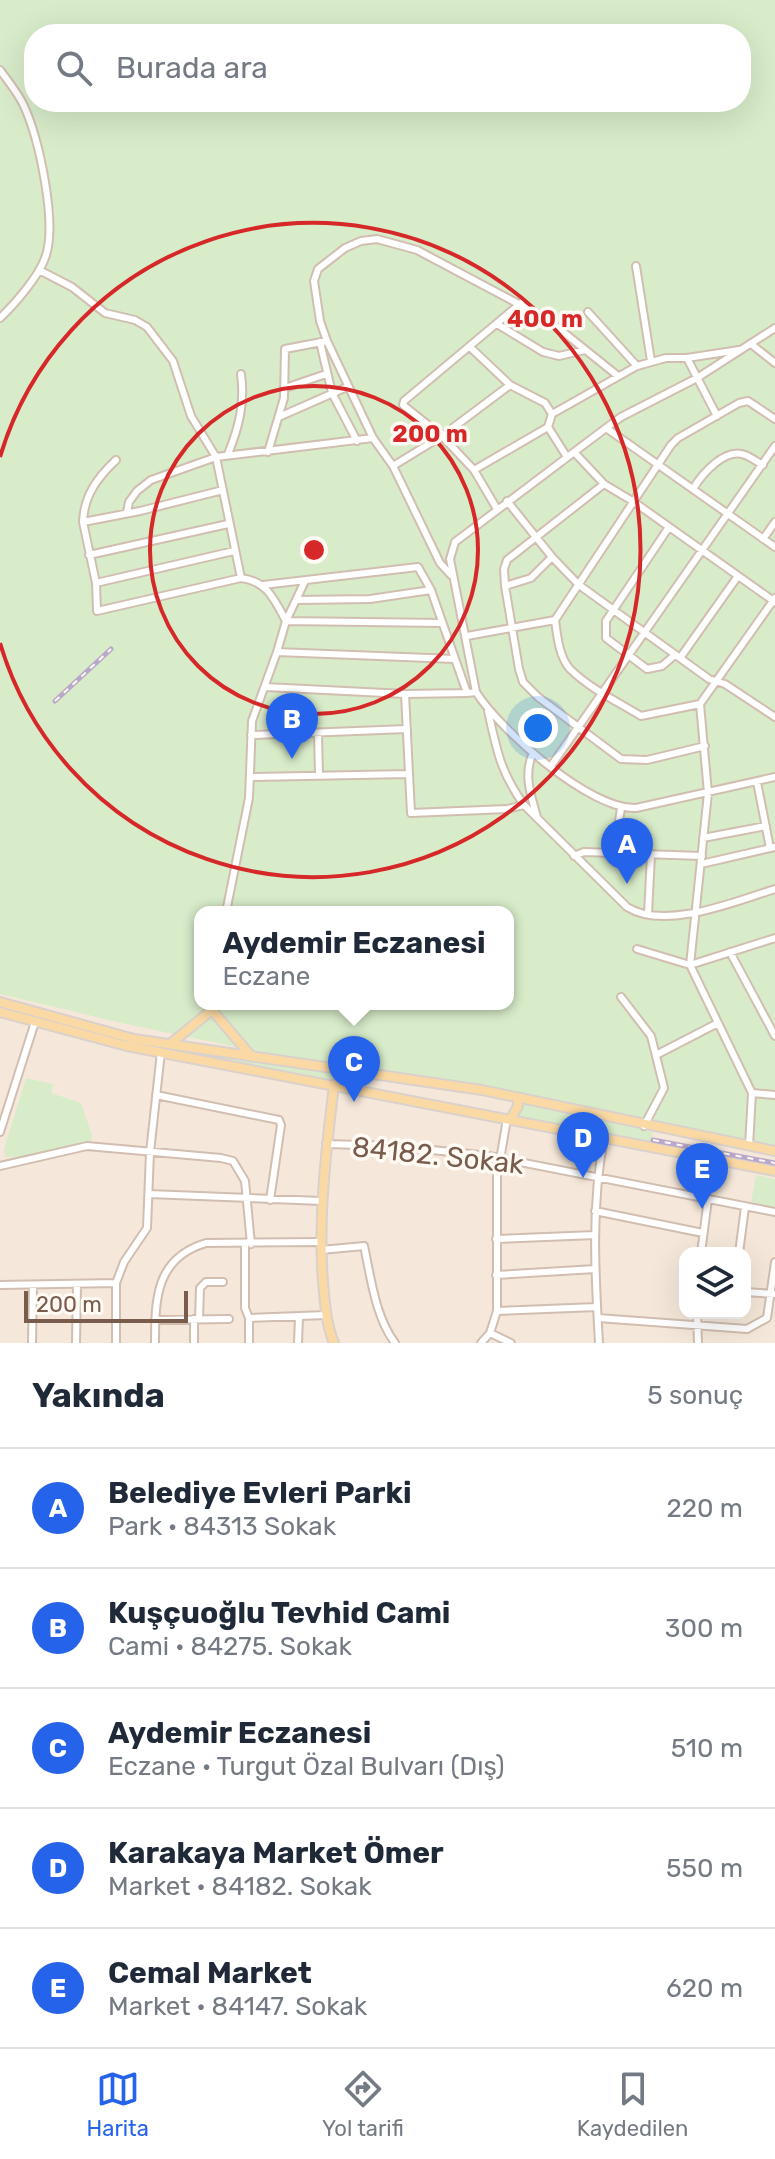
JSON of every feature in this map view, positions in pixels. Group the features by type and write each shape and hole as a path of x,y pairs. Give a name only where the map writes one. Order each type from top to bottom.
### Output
{"main road":[{"path":"0,1002 134,1039 518,1098 775,1151"},
{"path":"170,1044 209,1010"},
{"path":"214,1010 252,1057"},
{"path":"0,1012 127,1046 775,1171"},
{"path":"334,1343 326,1315 321,1201 334,1085 347,1076 373,1079 388,1076"},
{"path":"508,1120 518,1106 518,1098"}],"street":[{"path":"0,70 24,106"},
{"path":"0,318 39,270 46,258 51,234 46,181 26,112"},
{"path":"357,441 332,393 326,374 314,276 322,265 345,248 361,241 377,239 417,250 521,303 547,319 618,376"},
{"path":"636,266 651,361"},
{"path":"39,270 72,287 105,313 135,320 147,327 173,361 191,416 216,457 241,578"},
{"path":"497,509 474,470 442,436 403,405 521,303"},
{"path":"588,312 637,366"},
{"path":"497,324 543,352 559,356 585,350"},
{"path":"775,328 697,378 621,417 507,501 455,542 451,550 452,577 467,636 476,692 488,711 551,766 608,804 621,808 708,793 775,777"},
{"path":"324,342 373,438 393,466 440,563 452,577"},
{"path":"268,452 281,416 285,349 324,342"},
{"path":"751,344 775,363"},
{"path":"470,347 510,385 545,403 552,414"},
{"path":"474,470 548,427 552,414 637,366 651,361 739,350"},
{"path":"687,358 717,416"},
{"path":"228,454 243,406 241,374"},
{"path":"285,388 326,374"},
{"path":"393,466 442,436 510,385"},
{"path":"281,416 347,387"},
{"path":"700,704 641,716 568,667 557,638 555,620 678,438 739,403 748,401 775,419"},
{"path":"548,427 567,457"},
{"path":"606,428 775,547"},
{"path":"127,512 129,502 137,491 151,480 216,457 373,438"},
{"path":"551,766 704,552 775,446"},
{"path":"574,452 604,484 774,601 700,704 708,793 690,965 752,1093 749,1146"},
{"path":"693,489 702,474 736,453 745,454 763,465"},
{"path":"116,460 100,475 83,510 96,583 97,611 241,578 254,579 263,585 286,621"},
{"path":"604,484 507,560 505,586 523,682 621,759 647,760 705,746"},
{"path":"83,522 223,490"},
{"path":"507,501 579,585 715,682 725,684 775,717"},
{"path":"763,539 775,522"},
{"path":"89,555 228,524"},
{"path":"669,527 613,609 604,628 606,638 638,665 647,669 662,666 678,656 738,576"},
{"path":"96,583 234,551"},
{"path":"505,586 531,578 552,557"},
{"path":"263,585 418,567 431,590 467,693"},
{"path":"227,906 249,798 252,721 286,621 305,581"},
{"path":"297,600 370,599 431,590"},
{"path":"467,636 555,620"},
{"path":"286,621 442,623"},
{"path":"277,652 454,659"},
{"path":"265,687 405,694 476,692"},
{"path":"405,694 411,813 507,809 524,805"},
{"path":"488,711 506,781 537,821 627,907 648,914 695,915 775,889"},
{"path":"251,735 407,729"},
{"path":"318,734 319,775"},
{"path":"533,753 527,765 537,821"},
{"path":"250,777 408,774"},
{"path":"574,856 584,852 701,860 773,848 757,782"},
{"path":"614,854 621,808"},
{"path":"703,838 766,826"},
{"path":"648,914 651,855"},
{"path":"637,949 690,965 775,938"},
{"path":"730,952 775,1036"},
{"path":"621,997 651,1036 664,1088 644,1126"},
{"path":"0,1132 35,1022"},
{"path":"656,1055 716,1024"},
{"path":"116,1343 116,1283 124,1262 147,1228 150,1152 161,1052"},
{"path":"752,1093 775,1095"},
{"path":"156,1095 279,1120 281,1125 270,1200"},
{"path":"481,1343 490,1333 497,1311 498,1158 508,1120"},
{"path":"599,1343 595,1211 596,1176 604,1138"},
{"name":"84182. Sokak","path":"326,1144 394,1146 498,1158 775,1212"},
{"path":"0,1166 87,1146 233,1161 245,1181 248,1244 245,1308 249,1318 249,1343"},
{"path":"149,1194 321,1201"},
{"path":"702,1247 708,1199"},
{"path":"740,1247 745,1207"},
{"path":"595,1211 703,1233"},
{"path":"496,1239 595,1235"},
{"path":"155,1343 160,1283 173,1261 190,1248 206,1243 364,1246 378,1308 395,1343"},
{"path":"598,1318 747,1329 767,1318 773,1294 775,1262"},
{"path":"496,1275 595,1269"},
{"path":"194,1343 200,1288 206,1282 223,1282"},
{"path":"0,1285 116,1283"},
{"path":"76,1343 77,1284"},
{"path":"32,1343 33,1285"},
{"path":"751,1292 773,1294"},
{"path":"497,1311 597,1307"},
{"path":"249,1318 326,1315"},
{"path":"298,1343 299,1317"},
{"path":"155,1320 229,1319"},
{"path":"697,1319 698,1343"},
{"path":"490,1333 511,1343"}],"shaded area":[{"path":"775,338 775,1343 0,1343 0,694"}],"green space":[{"path":"0,0 775,0 775,1147 518,1095 353,1071 126,1024 0,994"},
{"path":"0,1006 127,1041 342,1074 331,1081 127,1042"},
{"path":"26,1078 53,1084 51,1093 81,1103 92,1135 91,1141 28,1156 5,1157 4,1149"},
{"path":"518,1101 653,1132 651,1143 518,1118"},
{"path":"756,1175 775,1179 775,1208 751,1202"}],"railway":[{"path":"55,701 111,649"},
{"path":"653,1140 775,1163"}],"place":[{"name":"Kuşçuoğlu Tevhid Cami","path":"292,759"},
{"name":"Belediye Evleri Parki","path":"627,884"},
{"name":"Aydemir Eczanesi","path":"354,1102"},
{"name":"Karakaya Market Ömer","path":"583,1178"},
{"name":"Cemal Market","path":"702,1209"}]}
